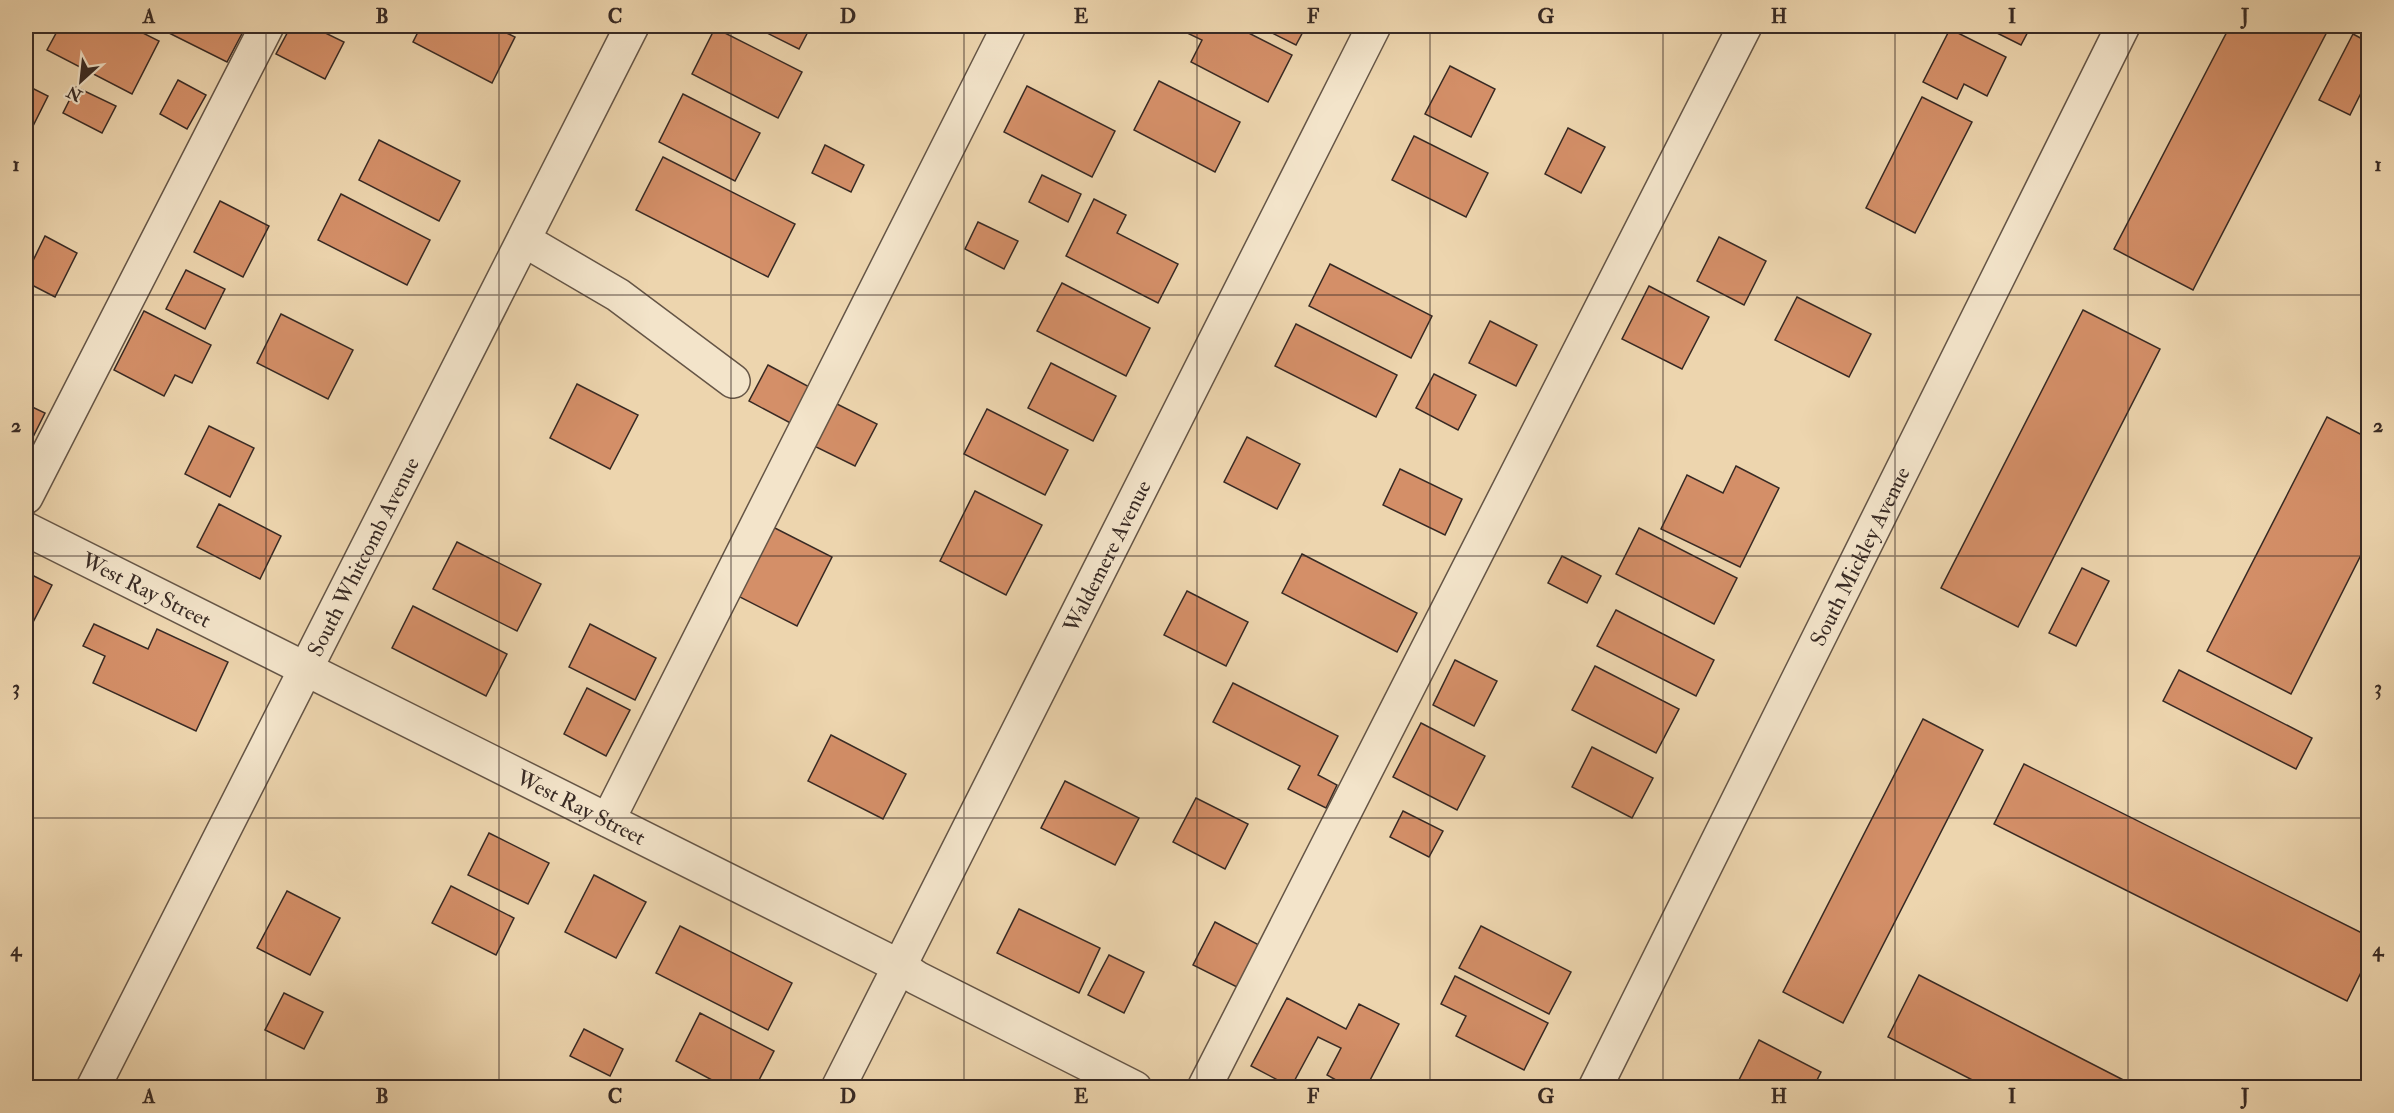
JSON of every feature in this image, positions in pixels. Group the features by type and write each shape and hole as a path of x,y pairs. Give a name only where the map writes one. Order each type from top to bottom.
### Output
{"street":[{"path":"26,497 267,26"},
{"name":"South Whitcomb Avenue","path":"93,1088 632,26"},
{"path":"608,820 1009,26"},
{"name":"Waldemere Avenue","path":"838,1088 1374,26"},
{"path":"1204,1088 1745,26"},
{"name":"South Mickley Avenue","path":"1595,1088 2123,26"},
{"path":"524,240 618,295 733,381"},
{"name":"West Ray Street","path":"26,529 899,966 917,978 1135,1088"}],"building":[{"path":"60,26 129,26 159,41 132,94 47,50"},
{"path":"155,26 246,26 227,62"},
{"path":"291,26 311,26 344,42 325,79 276,54"},
{"path":"421,26 492,26 515,37 492,83 413,42"},
{"path":"753,26 811,26 799,49"},
{"path":"1188,26 1235,26 1292,55 1268,102 1191,62 1202,40 1185,32"},
{"path":"1258,26 1306,26 1296,45"},
{"path":"1649,26 1664,26 1661,31"},
{"path":"1983,26 2031,26 2021,45"},
{"path":"2230,26 2330,26 2193,290 2114,249"},
{"path":"715,28 802,72 778,118 692,74"},
{"path":"1950,29 2006,57 1987,96 1964,84 1957,99 1923,82"},
{"path":"2353,34 2368,42 2368,79 2350,115 2319,100"},
{"path":"1450,66 1495,89 1471,137 1425,114"},
{"path":"178,80 206,95 187,129 160,114"},
{"path":"1159,81 1240,122 1215,172 1134,130"},
{"path":"26,85 48,96 26,140"},
{"path":"1027,86 1115,131 1092,177 1004,132"},
{"path":"76,87 116,106 102,133 63,113"},
{"path":"683,94 760,133 735,181 659,142"},
{"path":"1922,97 1972,122 1915,233 1866,208"},
{"path":"1568,128 1605,147 1581,193 1545,174"},
{"path":"1414,136 1488,173 1466,217 1392,180"},
{"path":"379,140 460,181 439,221 359,180"},
{"path":"825,145 864,165 851,192 812,173"},
{"path":"663,157 795,224 768,277 636,210"},
{"path":"1042,175 1081,194 1068,222 1029,202"},
{"path":"341,194 430,240 407,285 318,240"},
{"path":"1094,199 1126,215 1117,233 1178,264 1158,303 1066,256"},
{"path":"220,201 269,226 243,277 194,252"},
{"path":"978,222 1018,241 1004,269 965,249"},
{"path":"45,236 77,253 55,297 26,282 26,275"},
{"path":"1719,237 1766,261 1744,305 1697,281"},
{"path":"1330,264 1432,316 1411,358 1309,306"},
{"path":"186,270 225,289 205,329 166,309"},
{"path":"1062,283 1150,328 1126,376 1037,331"},
{"path":"1649,286 1709,317 1682,369 1622,339"},
{"path":"1797,297 1871,334 1849,377 1775,340"},
{"path":"2083,310 2160,349 2018,627 1941,588"},
{"path":"144,311 211,345 192,383 175,375 164,396 114,370"},
{"path":"281,314 353,350 328,399 257,363"},
{"path":"1490,321 1537,345 1516,386 1469,363"},
{"path":"1296,324 1397,375 1376,417 1275,366"},
{"path":"1051,363 1116,396 1093,441 1028,408"},
{"path":"768,365 815,390 796,426 749,401"},
{"path":"1434,374 1476,395 1458,430 1416,408"},
{"path":"577,384 638,415 610,469 550,438"},
{"path":"833,402 877,424 855,466 812,445"},
{"path":"26,404 45,413 26,451"},
{"path":"987,409 1068,450 1045,495 964,454"},
{"path":"2327,417 2368,438 2368,541 2291,694 2207,651"},
{"path":"209,426 254,448 230,497 185,474"},
{"path":"1247,437 1300,464 1277,509 1224,482"},
{"path":"1736,466 1779,488 1740,567 1661,529 1687,475 1723,493"},
{"path":"1400,469 1462,499 1445,535 1383,505"},
{"path":"975,491 1042,525 1006,595 940,561"},
{"path":"219,504 281,536 260,579 197,547"},
{"path":"767,524 832,557 797,626 732,593"},
{"path":"1639,528 1737,578 1714,624 1616,574"},
{"path":"457,542 541,584 517,631 433,589"},
{"path":"1302,554 1417,613 1397,652 1282,593"},
{"path":"1562,556 1601,576 1587,603 1548,583"},
{"path":"2082,568 2109,581 2076,646 2049,633"},
{"path":"26,572 52,585 27,634 26,633"},
{"path":"1187,591 1248,622 1226,666 1164,635"},
{"path":"413,606 507,654 486,696 392,648"},
{"path":"1616,610 1714,660 1696,696 1597,646"},
{"path":"94,624 148,649 157,629 228,662 196,731 93,683 105,656 83,646"},
{"path":"590,624 656,658 635,700 569,667"},
{"path":"1455,660 1497,681 1474,726 1433,705"},
{"path":"1595,666 1679,709 1656,753 1572,710"},
{"path":"2179,670 2312,738 2296,769 2163,701"},
{"path":"1233,683 1338,736 1318,775 1337,785 1326,808 1288,789 1300,766 1213,722"},
{"path":"587,688 630,710 606,756 564,734"},
{"path":"1923,719 1983,750 1843,1023 1783,992"},
{"path":"1421,723 1485,756 1457,810 1393,777"},
{"path":"831,735 906,774 883,819 808,781"},
{"path":"1592,747 1653,778 1632,818 1572,787"},
{"path":"2024,764 2368,936 2368,958 2347,1001 1994,824"},
{"path":"1065,781 1139,818 1115,865 1041,828"},
{"path":"1196,798 1248,824 1225,869 1173,842"},
{"path":"1403,811 1443,831 1429,857 1390,837"},
{"path":"489,833 549,863 528,904 468,875"},
{"path":"594,875 646,902 616,958 565,932"},
{"path":"451,886 514,918 496,955 432,923"},
{"path":"287,891 340,918 310,975 257,948"},
{"path":"1019,909 1100,948 1079,993 997,953"},
{"path":"1215,922 1259,945 1237,987 1193,965"},
{"path":"680,926 792,983 768,1030 656,973"},
{"path":"1481,926 1571,972 1549,1014 1459,968"},
{"path":"1109,955 1144,972 1124,1013 1088,995"},
{"path":"1919,975 2139,1088 1988,1088 1888,1037"},
{"path":"1455,976 1548,1023 1524,1070 1456,1036 1466,1016 1441,1004"},
{"path":"284,993 323,1012 304,1049 265,1030"},
{"path":"1287,998 1346,1029 1359,1004 1399,1024 1366,1088 1350,1088 1327,1075 1341,1048 1318,1037 1291,1087 1251,1066"},
{"path":"700,1013 774,1051 755,1088 727,1088 676,1061"},
{"path":"584,1029 623,1049 610,1076 570,1056"},
{"path":"1759,1040 1821,1072 1813,1088 1735,1088"}]}
